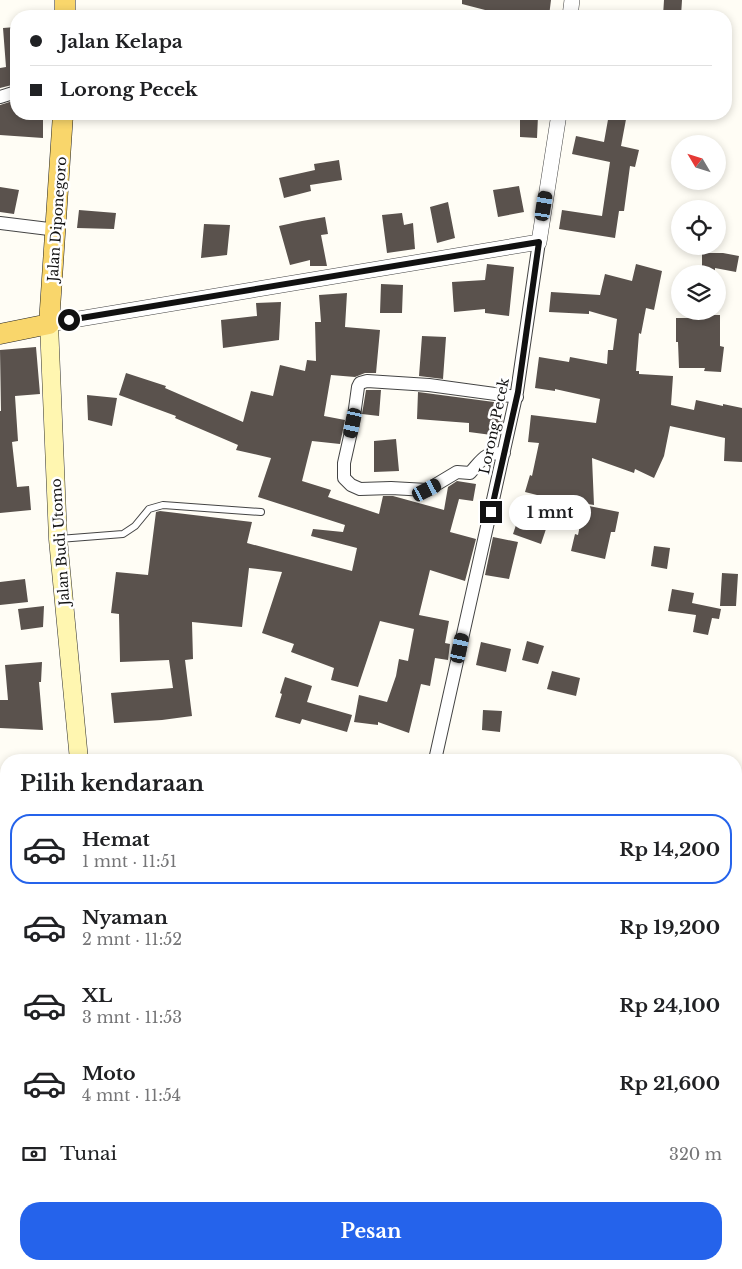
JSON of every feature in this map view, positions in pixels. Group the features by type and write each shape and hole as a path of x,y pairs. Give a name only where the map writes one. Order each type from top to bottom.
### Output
{"main road":[{"name":"Jalan Diponegoro","path":"50,324 63,120"},
{"path":"0,334 50,324"},
{"name":"Jalan Budi Utomo","path":"50,324 58,539 79,754"}],"street":[{"path":"50,324 539,242 557,120"},
{"path":"0,223 57,230"},
{"name":"Lorong Pecek","path":"436,754 517,397 539,242"},
{"path":"504,453 494,452 483,457 470,473 457,472 427,490 360,489 351,486 344,478 344,463 360,383 367,381 429,385 517,397"}],"lane":[{"path":"58,539 123,534 135,526 149,509 163,505 261,512"}],"building":[{"path":"462,0 551,0 550,10 485,10 462,4"},
{"path":"664,0 682,0 681,10 663,10"},
{"path":"10,27 10,86 0,88 0,68 6,67 3,28"},
{"path":"10,102 10,120 43,120 43,138 0,135 0,105"},
{"path":"520,120 538,120 537,138 520,137"},
{"path":"608,120 626,120 621,146 639,150 635,167 630,166 624,211 619,211 615,238 559,229 562,210 602,216 610,162 572,154 576,136 604,142"},
{"path":"339,160 342,180 310,185 311,191 284,198 279,178 315,170 314,164"},
{"path":"519,186 524,212 498,217 493,190"},
{"path":"0,187 19,190 14,214 0,212"},
{"path":"448,202 455,238 437,243 430,207"},
{"path":"79,210 116,213 114,229 77,228"},
{"path":"402,213 404,225 413,223 415,249 387,253 382,215"},
{"path":"325,217 328,234 321,235 327,266 310,266 310,260 290,265 279,226"},
{"path":"204,224 230,225 227,255 201,258"},
{"path":"726,254 739,256 736,272 726,270 726,265 702,265 702,255"},
{"path":"487,264 514,267 509,316 485,313 485,309 454,312 452,282 485,280"},
{"path":"636,264 662,271 654,310 646,308 641,334 639,333 636,371 639,371 639,374 673,376 671,405 694,410 696,400 742,408 742,462 724,461 725,438 670,426 664,456 654,478 635,469 634,473 592,458 594,505 525,492 530,475 532,476 539,443 528,442 531,415 596,423 600,399 555,389 555,391 535,388 539,357 569,362 570,357 607,364 608,350 613,350 617,319 589,311 589,314 549,312 551,292 600,295 605,274 632,281"},
{"path":"381,284 403,285 402,313 380,313"},
{"path":"347,293 345,327 380,330 376,373 365,373 355,377 331,375 324,416 345,420 340,444 312,441 302,481 331,490 328,497 379,514 383,496 393,496 444,510 448,487 457,481 476,484 473,501 459,499 450,532 476,539 465,581 430,570 419,615 449,621 445,643 450,644 448,660 435,658 430,686 421,684 409,733 378,722 378,725 354,722 359,695 387,702 396,676 399,659 408,661 414,629 380,621 358,687 331,680 334,668 291,652 294,644 262,633 282,572 249,568 242,627 192,622 193,659 185,660 192,716 114,723 111,693 173,688 169,660 120,662 119,614 111,613 116,572 148,575 156,512 252,522 247,543 352,571 357,548 311,536 313,529 343,532 345,525 258,497 271,458 236,450 238,445 175,418 176,416 119,395 126,373 166,386 165,388 243,422 251,391 273,396 280,365 305,371 307,360 316,361 315,322 321,322 319,295"},
{"path":"281,302 279,340 223,348 221,320 257,316 256,303"},
{"path":"676,320 720,320 720,346 724,347 721,372 704,371 705,368 679,368 678,342 676,342"},
{"path":"422,336 446,337 443,379 419,376"},
{"path":"36,347 40,394 15,396 18,441 12,442 17,487 29,486 31,510 0,513 0,350"},
{"path":"366,390 381,390 379,416 362,414"},
{"path":"418,392 494,402 492,418 503,419 499,436 469,432 469,423 417,419"},
{"path":"87,395 117,398 112,426 88,420"},
{"path":"396,439 399,471 374,472 374,441"},
{"path":"584,505 619,512 615,532 611,532 605,559 571,551 575,534 578,535"},
{"path":"518,519 546,529 541,544 513,534"},
{"path":"493,537 518,542 509,579 485,575"},
{"path":"654,546 670,548 667,569 651,566"},
{"path":"722,573 738,574 736,606 720,606"},
{"path":"25,579 28,602 0,605 0,582"},
{"path":"672,589 694,593 692,603 721,609 719,619 712,618 708,635 693,632 696,615 668,611"},
{"path":"44,606 43,627 21,630 18,609"},
{"path":"527,641 544,646 538,664 522,660"},
{"path":"481,642 511,649 506,672 476,665"},
{"path":"42,662 41,682 39,682 43,730 0,728 0,700 8,700 5,665"},
{"path":"552,671 580,678 576,696 547,689"},
{"path":"285,677 312,686 307,702 352,715 347,732 302,719 300,724 275,717"},
{"path":"483,710 502,711 500,732 482,730"}],"route":[{"path":"69,320 539,242 518,392 491,512"}]}
